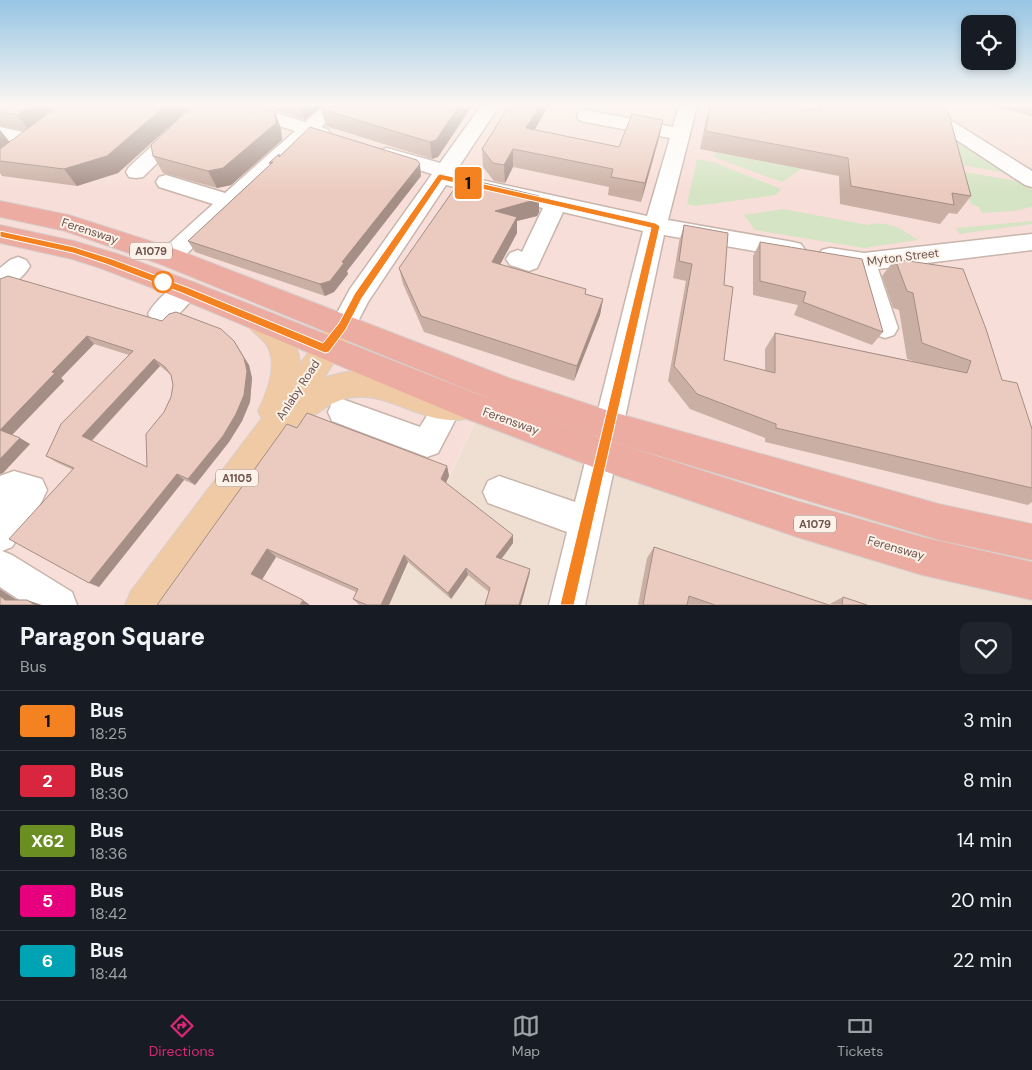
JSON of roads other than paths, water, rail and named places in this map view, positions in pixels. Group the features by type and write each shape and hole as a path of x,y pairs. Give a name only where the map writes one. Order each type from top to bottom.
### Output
{"highway":[{"name":"Ferensway","path":"0,209 68,223 169,257 334,337 464,407 939,522 1032,542"},
{"name":"Ferensway","path":"0,234 74,250 186,290 259,321 334,337 504,390 605,440 814,524 922,556 1032,580"}],"main road":[{"path":"243,470 276,408 285,381 284,356 279,340 259,321"},
{"name":"Anlaby Road","path":"145,605 271,432 334,337"},
{"path":"271,432 297,407 311,398 324,392 353,384 365,383 424,401 464,407"}],"street":[{"path":"136,172 176,134"},
{"path":"169,257 302,134"},
{"path":"324,134 339,139"},
{"name":"Anlaby Road","path":"334,337 358,296 470,134"},
{"path":"567,605 655,226 688,134"},
{"path":"962,134 1032,180"},
{"path":"979,145 1001,140"},
{"name":"Myton Street","path":"367,148 442,174 556,204 655,226 864,262 1032,242"},
{"path":"166,182 226,205"},
{"path":"518,259 529,262 556,204"},
{"path":"864,262 885,328"},
{"path":"0,269 4,270 18,266 0,281"},
{"path":"161,314 186,290"},
{"path":"342,412 427,443 464,407"},
{"path":"0,492 14,486 31,490 0,535"},
{"path":"500,492 586,522"},
{"path":"0,567 59,605"}]}
